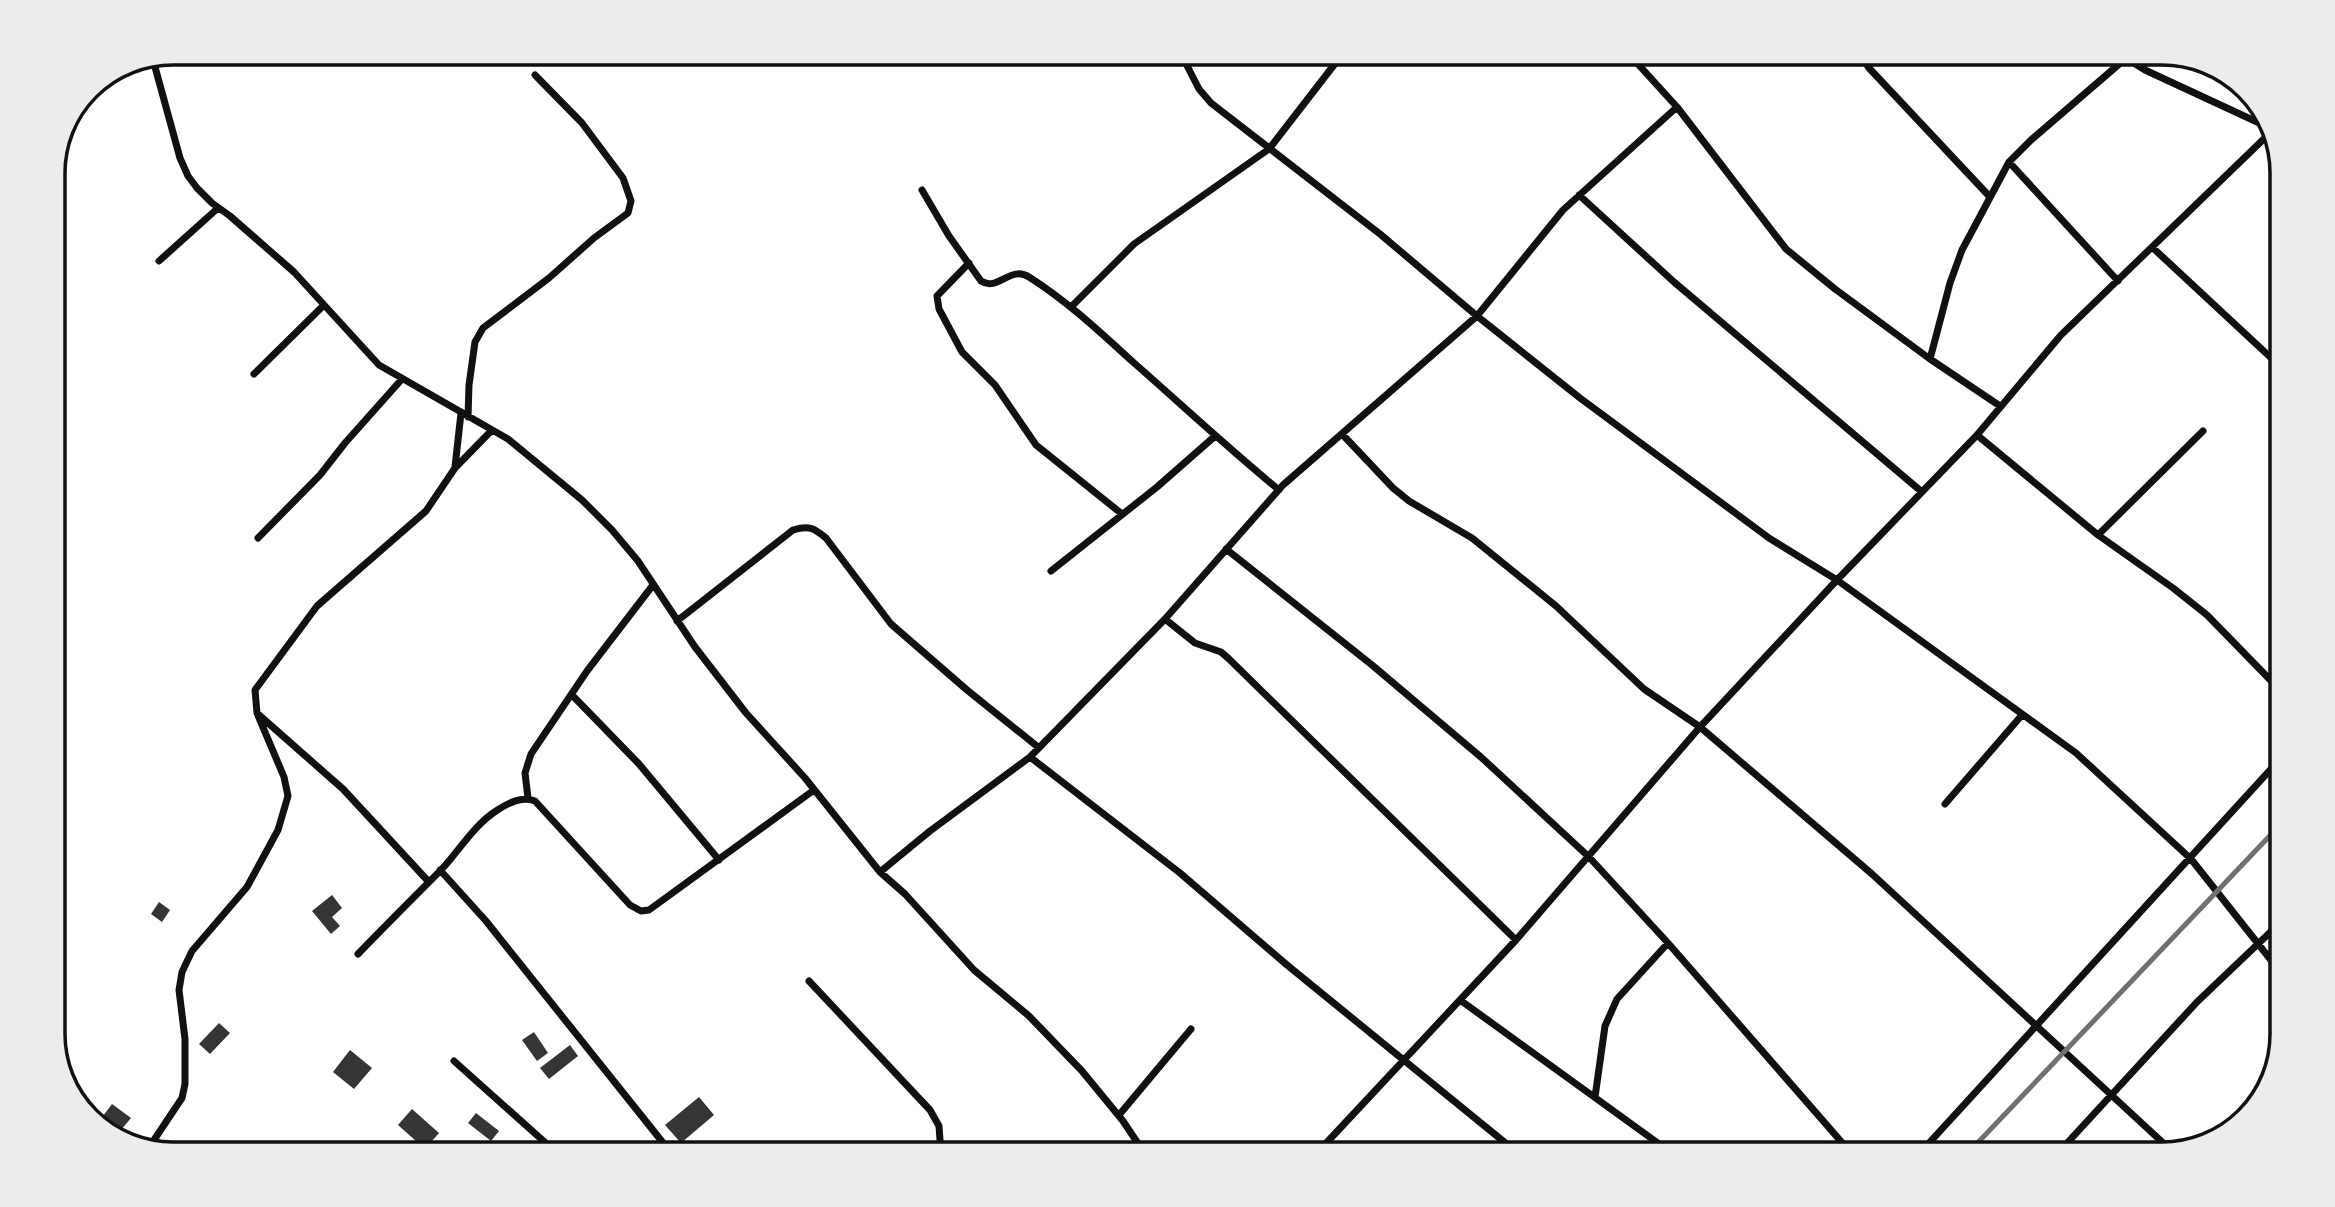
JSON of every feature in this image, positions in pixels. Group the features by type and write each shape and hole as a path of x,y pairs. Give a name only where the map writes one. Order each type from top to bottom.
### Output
{"street":[{"path":"1187,65 1199,89 1211,103 1380,234 1580,398 1769,538 1837,580 2076,754 2191,859 2270,959"},
{"path":"1071,307 1134,244 1269,149 1334,65"},
{"path":"1639,65 1677,107 1786,249 1930,359 2000,406"},
{"path":"1867,65 1990,197"},
{"path":"1930,359 1962,250 2009,162 2118,65"},
{"path":"2139,66 2259,124"},
{"path":"155,67 180,158 197,188 271,251 379,365 508,439 582,500 630,551 677,621 747,713 814,790 880,873 905,894 974,971 1029,1016 1082,1071 1119,1115 1137,1142"},
{"path":"455,468 475,342 483,328 532,292 594,238 628,213 631,201 623,178 583,122 535,75"},
{"path":"880,873 930,831 1030,757 1165,619 1279,490 1477,316 1527,251 1578,195 1677,107"},
{"path":"1329,1142 1516,940 1700,727 1977,435 2061,335 2153,248 2264,136"},
{"path":"2009,162 2118,281"},
{"path":"922,190 981,281 993,285 1016,273 1025,275 1071,307 1214,437 1279,490"},
{"path":"1578,195 1674,282 1922,492"},
{"path":"159,261 218,208"},
{"path":"2153,248 2270,357"},
{"path":"969,263 937,296 939,309 962,352 995,385 1036,445 1122,514"},
{"path":"254,374 324,305"},
{"path":"258,538 320,475 402,379"},
{"path":"154,1140 182,1098 185,1084 185,1039 179,990 182,972 192,951 247,887 278,830 288,796 284,777 257,712 255,690 317,606 426,511 455,468 492,430"},
{"path":"2098,535 2203,431"},
{"path":"1342,434 1393,488 1409,501 1472,538 1556,606 1644,689 1700,727 1872,874 2162,1142"},
{"path":"1977,435 2098,535 2174,588 2207,615 2270,680"},
{"path":"1051,571 1157,487 1214,437"},
{"path":"677,621 793,530 806,526 815,528 827,538 891,624 967,691 1038,747"},
{"path":"1226,549 1372,665 1482,758 1589,857 1842,1142"},
{"path":"528,798 525,774 531,754 600,652 653,585"},
{"path":"1165,619 1195,643 1221,652 1228,658 1516,940"},
{"path":"572,695 639,764 719,860"},
{"path":"257,712 343,789 428,881"},
{"path":"1945,804 2022,715"},
{"path":"1030,757 1180,873 1287,965 1504,1142"},
{"path":"1930,1142 2270,770"},
{"path":"358,954 477,828 495,811 518,799 528,798 535,801 630,905 641,911 649,910 814,790"},
{"path":"440,870 486,921 662,1142"},
{"path":"2068,1142 2197,1002 2270,933"},
{"path":"1595,1097 1605,1026 1617,999 1668,943"},
{"path":"808,981 930,1110 939,1126 940,1142"},
{"path":"1460,1000 1657,1142"},
{"path":"1119,1115 1191,1029"},
{"path":"454,1061 545,1142"}],"building":[{"path":"332,895 342,908 332,917 340,926 331,934 312,911"},
{"path":"159,902 170,910 162,922 151,914"},
{"path":"219,1023 230,1033 210,1054 199,1044"},
{"path":"534,1032 548,1053 537,1061 522,1040"},
{"path":"570,1045 578,1056 549,1079 540,1068"},
{"path":"350,1050 372,1068 354,1089 333,1072"},
{"path":"699,1097 714,1115 682,1142 665,1125"},
{"path":"112,1104 131,1118 122,1129 103,1116"},
{"path":"412,1109 439,1133 431,1142 417,1142 398,1125"},
{"path":"476,1113 499,1131 491,1141 468,1123"}],"railway":[{"path":"1978,1142 2270,836"}]}
